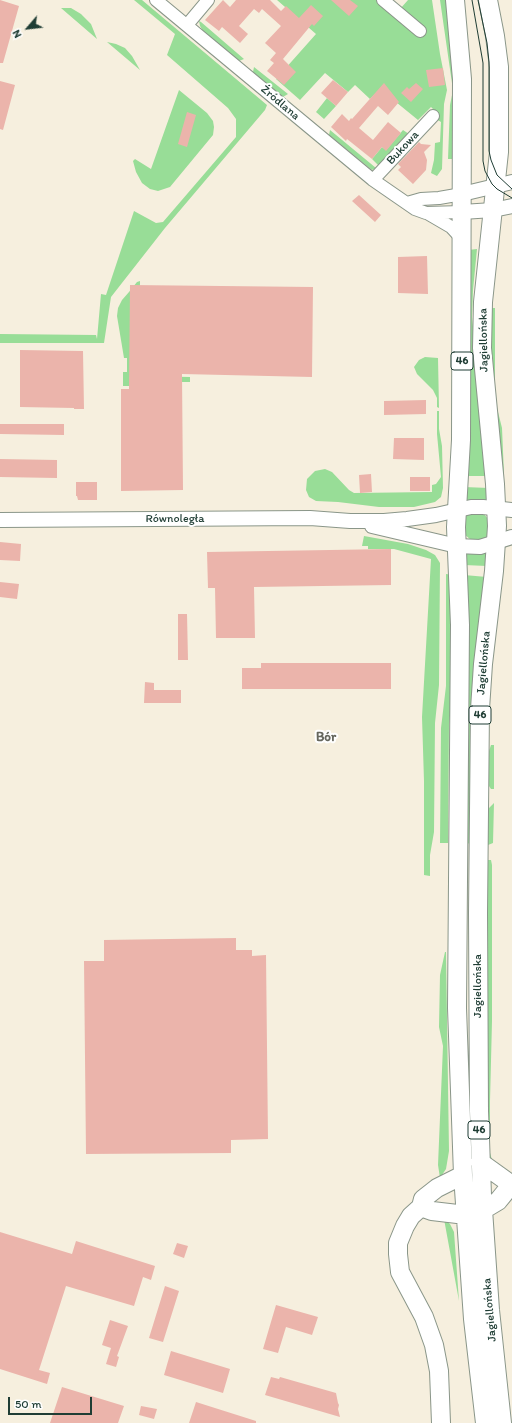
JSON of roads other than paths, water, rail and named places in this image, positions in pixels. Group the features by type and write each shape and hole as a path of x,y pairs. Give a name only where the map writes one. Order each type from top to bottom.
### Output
{"main road":[{"name":"Jagiellońska","path":"455,0 462,79 461,440 457,510 460,625 457,1008 463,1175 473,1319 485,1423"},
{"name":"Jagiellońska","path":"488,0 499,67 499,152 504,185 493,210 483,302 482,348 504,509 504,540 483,664 480,710 478,1051 480,1162 483,1210 490,1310 502,1423"},
{"path":"480,1162 512,1185 498,1201 483,1210"},
{"path":"441,1423 439,1371 434,1345 424,1317 404,1280 398,1264 398,1243 411,1216 421,1207 423,1199 437,1188 463,1175"},
{"path":"421,1207 432,1211 466,1216"}],"street":[{"name":"Źródlana","path":"156,0 373,180 416,209 451,227 462,239"},
{"path":"187,25 208,0"},
{"path":"383,0 420,31"},
{"name":"Bukowa","path":"373,180 432,116"},
{"path":"407,203 421,199 439,198 504,185"},
{"path":"462,212 493,210 512,206"},
{"name":"Źródlana","path":"426,213 462,212"},
{"name":"Równoległa","path":"0,520 310,518 350,521 407,519 436,515 471,507 504,509"},
{"name":"Równoległa","path":"350,521 457,546 480,547 504,540"}],"tram line":[{"path":"472,0 483,63 483,161 485,171 492,184 497,189 512,198"},
{"path":"478,0 487,43 489,62 489,151 497,175 512,189"}],"district":[{"name":"Bór","path":"326,738"}]}
